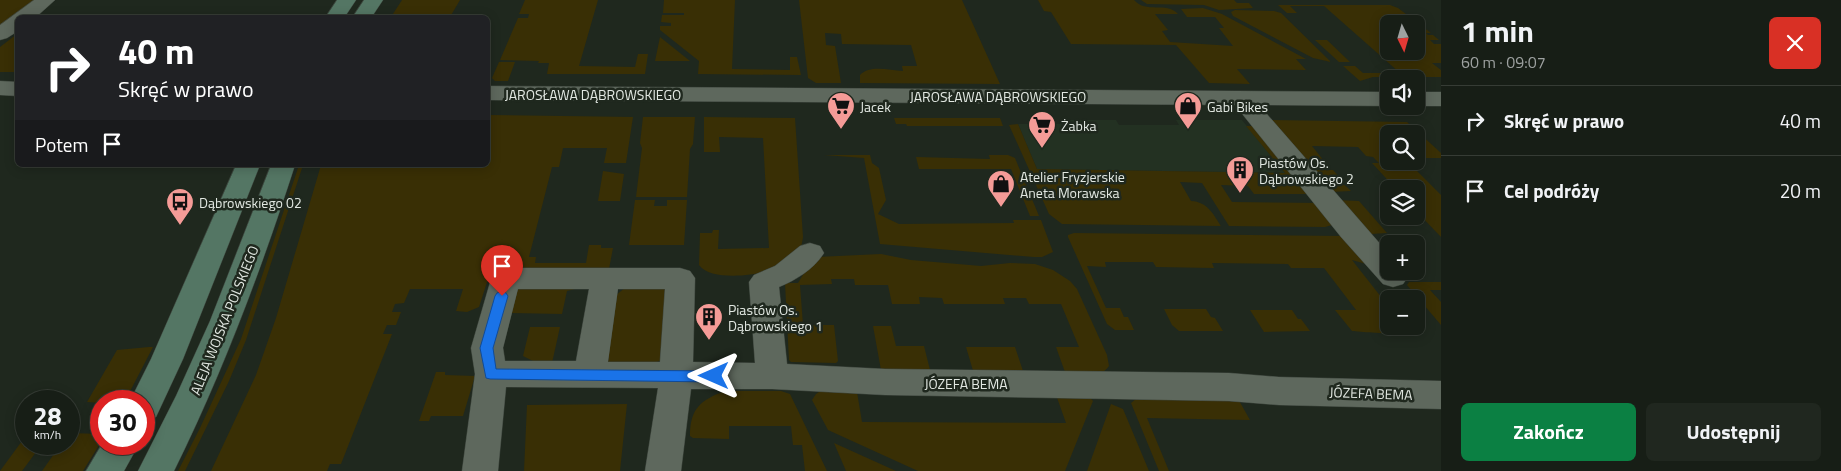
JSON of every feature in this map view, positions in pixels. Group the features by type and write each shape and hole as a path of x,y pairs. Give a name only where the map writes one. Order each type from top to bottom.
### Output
{"street":[{"path":"26,15 46,0"},
{"path":"336,15 347,0"},
{"path":"363,15 374,0"},
{"path":"0,34 15,23"},
{"path":"0,88 15,89"},
{"name":"JAROSŁAWA DĄBROWSKIEGO","path":"490,94 1380,99"},
{"path":"1241,98 1380,262"},
{"path":"1425,99 1441,99"},
{"path":"152,390 167,359 247,167"},
{"name":"ALEJA WOJSKA POLSKIEGO","path":"156,471 187,412 226,321 283,167"},
{"path":"772,376 764,282 785,273 810,253"},
{"path":"480,471 490,374 486,348 506,279 680,278 676,376 662,471"},
{"path":"590,376 605,279"},
{"name":"JÓZEFA BEMA","path":"490,374 772,376 885,382 1229,386 1279,390 1441,395"},
{"path":"104,471 114,455"}],"shaded area":[{"path":"0,0 36,0 15,15 0,26"},
{"path":"402,0 460,0 451,15 392,15"},
{"path":"525,0 598,0 579,66 635,67 638,54 648,54 645,74 547,74 549,63 500,60 518,18 528,18 529,14 519,14"},
{"path":"664,0 735,0 732,69 790,70 790,57 797,57 801,75 698,74 699,61 660,30 660,26 671,26 671,23 661,22 662,15 684,15 684,13 663,13"},
{"path":"799,0 962,0 1000,84 860,83 860,75 870,70 903,71 902,66 917,66 911,45 842,44 841,34 825,33 826,45 835,46 841,83 816,83 808,78"},
{"path":"1038,0 1134,0 1144,6 1168,8 1178,14 1155,14 1168,30 1162,31 1170,42 1233,46 1219,28 1224,28 1215,17 1187,17 1181,9 1203,8 1222,14 1306,59 1296,59 1306,70 1237,69 1250,84 1209,83 1176,45 1071,44 1051,12 1044,11"},
{"path":"1141,0 1234,0 1237,3 1249,3 1253,8 1219,10 1204,5 1147,4"},
{"path":"1278,5 1390,5 1407,15 1380,15 1380,55 1324,6 1290,6 1297,13 1287,13"},
{"path":"1235,10 1274,11 1281,13 1331,62 1313,58 1233,16 1231,12"},
{"path":"1425,28 1431,33 1426,33 1428,35 1433,35 1439,40 1430,40 1434,44 1441,44 1441,63 1432,63 1441,70 1441,77 1425,77 1425,70 1397,70 1385,60 1425,60"},
{"path":"15,36 15,72 0,72 0,47"},
{"path":"660,37 690,61 655,61"},
{"path":"1315,40 1327,40 1350,62 1339,62"},
{"path":"499,62 515,62 508,81 495,81 492,78"},
{"path":"1343,66 1355,66 1363,73 1380,73 1380,77 1360,81"},
{"path":"490,115 633,117 626,163 604,163 607,148 563,148 559,167 552,167 529,257 536,257 535,263 586,263 589,245 601,245 601,248 613,248 609,269 513,268 489,276 479,307 467,312 456,311 463,289 410,289 404,303 395,304 392,312 401,312 396,325 387,325 383,334 392,334 341,464 330,464 327,471 211,471 256,375 276,318 320,167 490,167"},
{"path":"643,117 695,117 693,144 690,149 687,197 636,197 642,148 640,143"},
{"path":"704,117 795,118 803,240 797,252 785,262 769,271 730,276 711,273 699,265 700,233 712,233 713,230 719,230 718,249 769,248 763,138 719,137 720,152 704,152"},
{"path":"894,118 1000,118 1003,126 907,126 906,124 896,124"},
{"path":"1064,120 1116,120 1119,125 1179,125 1176,120 1242,120 1285,173 1037,169 1018,124 1066,124"},
{"path":"1266,120 1407,122 1410,125 1380,125 1380,170 1416,170 1441,195 1441,237 1425,220 1425,180 1388,180 1372,163 1379,163 1373,157 1366,156 1358,147 1312,146 1324,161 1305,161"},
{"path":"1018,124 1037,169 1285,173 1246,126 1257,126 1313,194 1254,194 1248,186 1221,185 1232,202 1320,203 1332,225 1325,227 1229,226 1202,183 1180,182 1191,201 1206,206 1221,226 1062,224 1049,214 1009,125"},
{"path":"1425,138 1441,153 1441,158 1425,158"},
{"path":"824,155 870,155 872,163 879,168 886,200 878,214 899,224 1014,223 1013,220 1041,220 1053,252 1042,257 1034,257 880,244 864,158"},
{"path":"989,155 1008,155 1015,158 1039,216 1030,216 1011,169 919,169 916,157 990,159"},
{"path":"298,167 302,167 246,340 229,381 185,471 178,471 241,339"},
{"path":"1308,169 1333,170 1341,179 1334,180 1338,185 1345,185 1351,191 1330,192"},
{"path":"603,171 624,174 620,201 598,201"},
{"path":"635,200 655,200 654,206 667,206 667,200 687,200 684,245 629,245"},
{"path":"1334,200 1359,201 1387,233 1371,234"},
{"path":"1074,233 1342,236 1380,268 1352,260 1380,296 1380,333 1352,331 1335,310 1356,310 1324,268 1291,268 1288,264 1212,263 1214,268 1156,267 1153,262 1105,262 1106,267 1087,266 1106,308 1120,308 1124,317 1128,317 1134,330 1115,330 1107,324 1068,235"},
{"path":"881,254 911,260 981,266 1010,263 1035,264 1053,270 1070,281 1077,289 1107,355 1109,366 1101,373 1095,375 1066,375 1056,347 1079,347 1061,304 1029,304 1026,298 1003,298 1005,304 944,304 942,298 919,297 920,304 892,304 888,285 855,285 854,279 831,279 832,284 800,285 803,325 834,325 838,361 836,363 791,362 789,360 785,283 798,283 807,268 817,257"},
{"path":"1409,282 1441,282 1441,290 1430,290 1441,302 1441,325 1425,306 1425,290 1411,290 1407,285"},
{"path":"577,283 575,289 567,291 562,314 511,313 519,284"},
{"path":"668,284 661,360 657,362 608,362 615,296 626,287"},
{"path":"1164,309 1206,309 1211,317 1215,318 1223,331 1179,331 1172,325"},
{"path":"1250,310 1292,310 1310,331 1264,332"},
{"path":"873,326 891,326 896,346 924,346 931,374 881,370"},
{"path":"530,327 560,327 552,363 537,363 523,356"},
{"path":"153,347 131,390 94,390 117,350"},
{"path":"966,347 1015,347 1024,374 974,374"},
{"path":"436,372 445,372 445,375 475,376 463,416 431,416 429,421 419,421"},
{"path":"822,390 857,392 862,422 1066,423 1055,392 1086,393 1093,401 1065,471 918,471 828,430 812,400"},
{"path":"725,391 781,391 790,394 827,471 805,471 802,445 793,445 791,426 729,426 729,439 693,438 690,436 692,418 698,406 709,398"},
{"path":"1142,394 1237,397 1250,420 1147,418 1169,471 1159,471 1131,403"},
{"path":"627,404 620,471 524,471 527,405"},
{"path":"1111,404 1123,409 1149,471 1087,471"},
{"path":"80,433 90,434 90,455 93,455 83,471 42,471 53,455 80,455"},
{"path":"834,443 896,471 846,471"},
{"path":"15,451 15,455 34,455 22,471 0,471"}],"place":[{"name":"Jacek","path":"841,130"},
{"name":"Gabi Bikes","path":"1188,130"},
{"name":"Żabka","path":"1042,149"},
{"name":"Piastów Os. Dąbrowskiego 2","path":"1240,194"},
{"name":"Atelier Fryzjerskie Aneta Morawska","path":"1001,208"},
{"name":"Dąbrowskiego 02","path":"180,226"},
{"name":"Piastów Os. Dąbrowskiego 1","path":"709,341"}],"route":[{"path":"502,296 486,348 490,374 714,376"}]}
